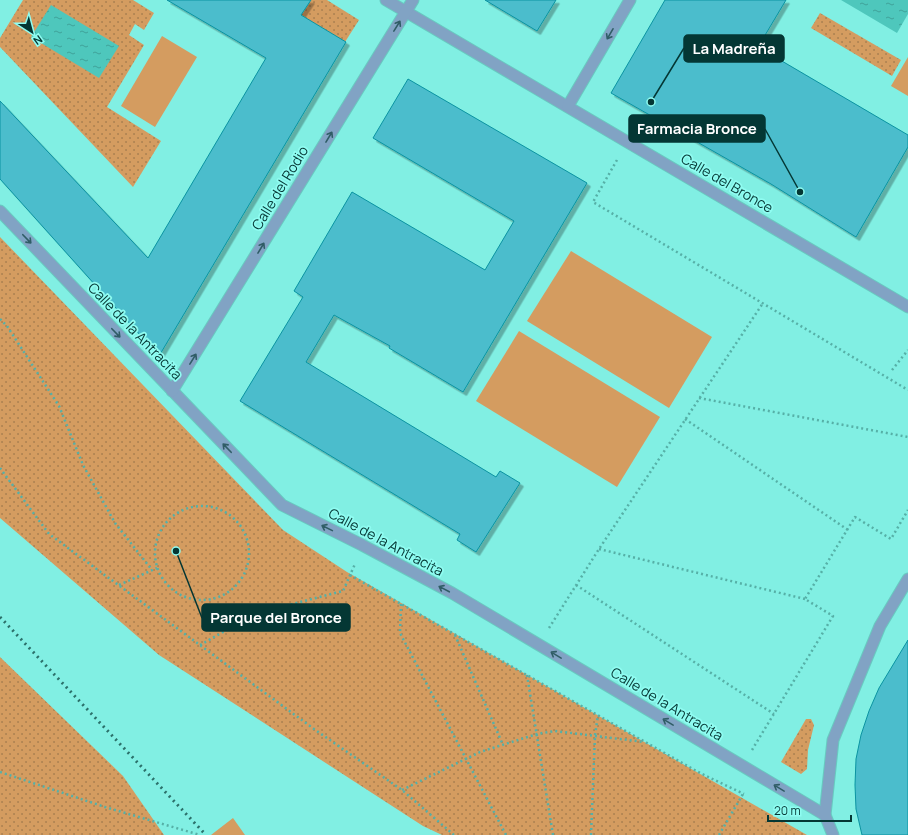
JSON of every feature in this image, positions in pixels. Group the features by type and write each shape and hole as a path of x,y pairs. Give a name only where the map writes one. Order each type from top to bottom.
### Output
{"street":[{"name":"Calle del Bronce","path":"386,0 908,307"},
{"name":"Calle del Rodio","path":"172,392 413,0"},
{"path":"568,106 630,0"},
{"name":"Calle de la Antracita","path":"0,211 282,506 362,545 452,593 825,815"},
{"path":"833,835 825,815 833,740 880,626 908,579"}],"path":[{"path":"617,159 593,202 908,390"},
{"path":"545,634 599,549 763,303"},
{"path":"0,319 7,326 59,406 83,465 115,523 152,570"},
{"path":"892,370 908,350"},
{"path":"699,398 908,437"},
{"path":"685,419 848,530"},
{"path":"0,468 48,534 314,729 402,790 454,835"},
{"path":"205,506 220,510 233,517 243,529 249,543 249,558 245,574 235,587 222,596 207,601 190,599 176,593 164,582 157,568 155,553 161,531 165,524 176,514 190,507 205,506"},
{"path":"805,599 855,517 891,539 908,510"},
{"path":"599,549 805,599 833,616 750,753"},
{"path":"200,645 257,613 343,591 356,562"},
{"path":"118,585 157,568"},
{"path":"350,575 700,773 744,794"},
{"path":"576,585 774,714"},
{"path":"401,604 400,633 464,759 506,835"},
{"path":"455,634 502,745"},
{"path":"526,674 553,835"},
{"path":"591,835 595,735 598,715"},
{"path":"402,790 480,752 536,734 555,731 646,742"},
{"path":"0,772 105,807 200,835"},
{"path":"719,835 746,790"}],"shaded area":[{"path":"23,0 133,0 154,13 144,30 135,24 129,35 144,45 107,107 161,141 133,187 0,47 0,38"},
{"path":"311,0 327,0 359,20 345,42 301,15"},
{"path":"820,13 901,60 892,76 811,28"},
{"path":"162,36 197,57 155,127 121,106"},
{"path":"908,57 908,96 891,86"},
{"path":"0,237 283,530 347,572 807,835 442,835 423,826 159,655 0,518"},
{"path":"571,251 712,337 669,408 527,321"},
{"path":"519,331 660,417 617,487 476,401"},
{"path":"0,657 123,776 164,835 0,835"},
{"path":"806,719 811,719 814,725 808,750 807,769 801,774 781,762"},
{"path":"233,818 245,835 211,835"}],"water":[{"path":"841,0 908,0 908,14 897,33"},
{"path":"51,5 119,46 99,78 31,37"}],"building":[{"path":"167,0 311,0 301,15 346,42 159,356 0,179 0,101 148,258 266,58"},
{"path":"485,0 556,0 537,31"},
{"path":"665,0 786,0 758,47 908,135 908,147 856,237 771,184 611,93"},
{"path":"408,79 587,183 463,392 389,348 390,346 334,315 306,362 496,477 500,471 520,483 476,552 457,540 460,534 240,401 303,297 294,291 352,192 485,270 514,221 373,138"},
{"path":"908,640 908,835 862,835 856,809 855,785 856,759 861,735 879,688"}],"railway":[{"path":"0,617 206,835"}],"place":[{"name":"La Madreña","path":"651,102"},
{"name":"Farmacia Bronce","path":"800,192"},
{"name":"Parque del Bronce","path":"176,551"}]}
